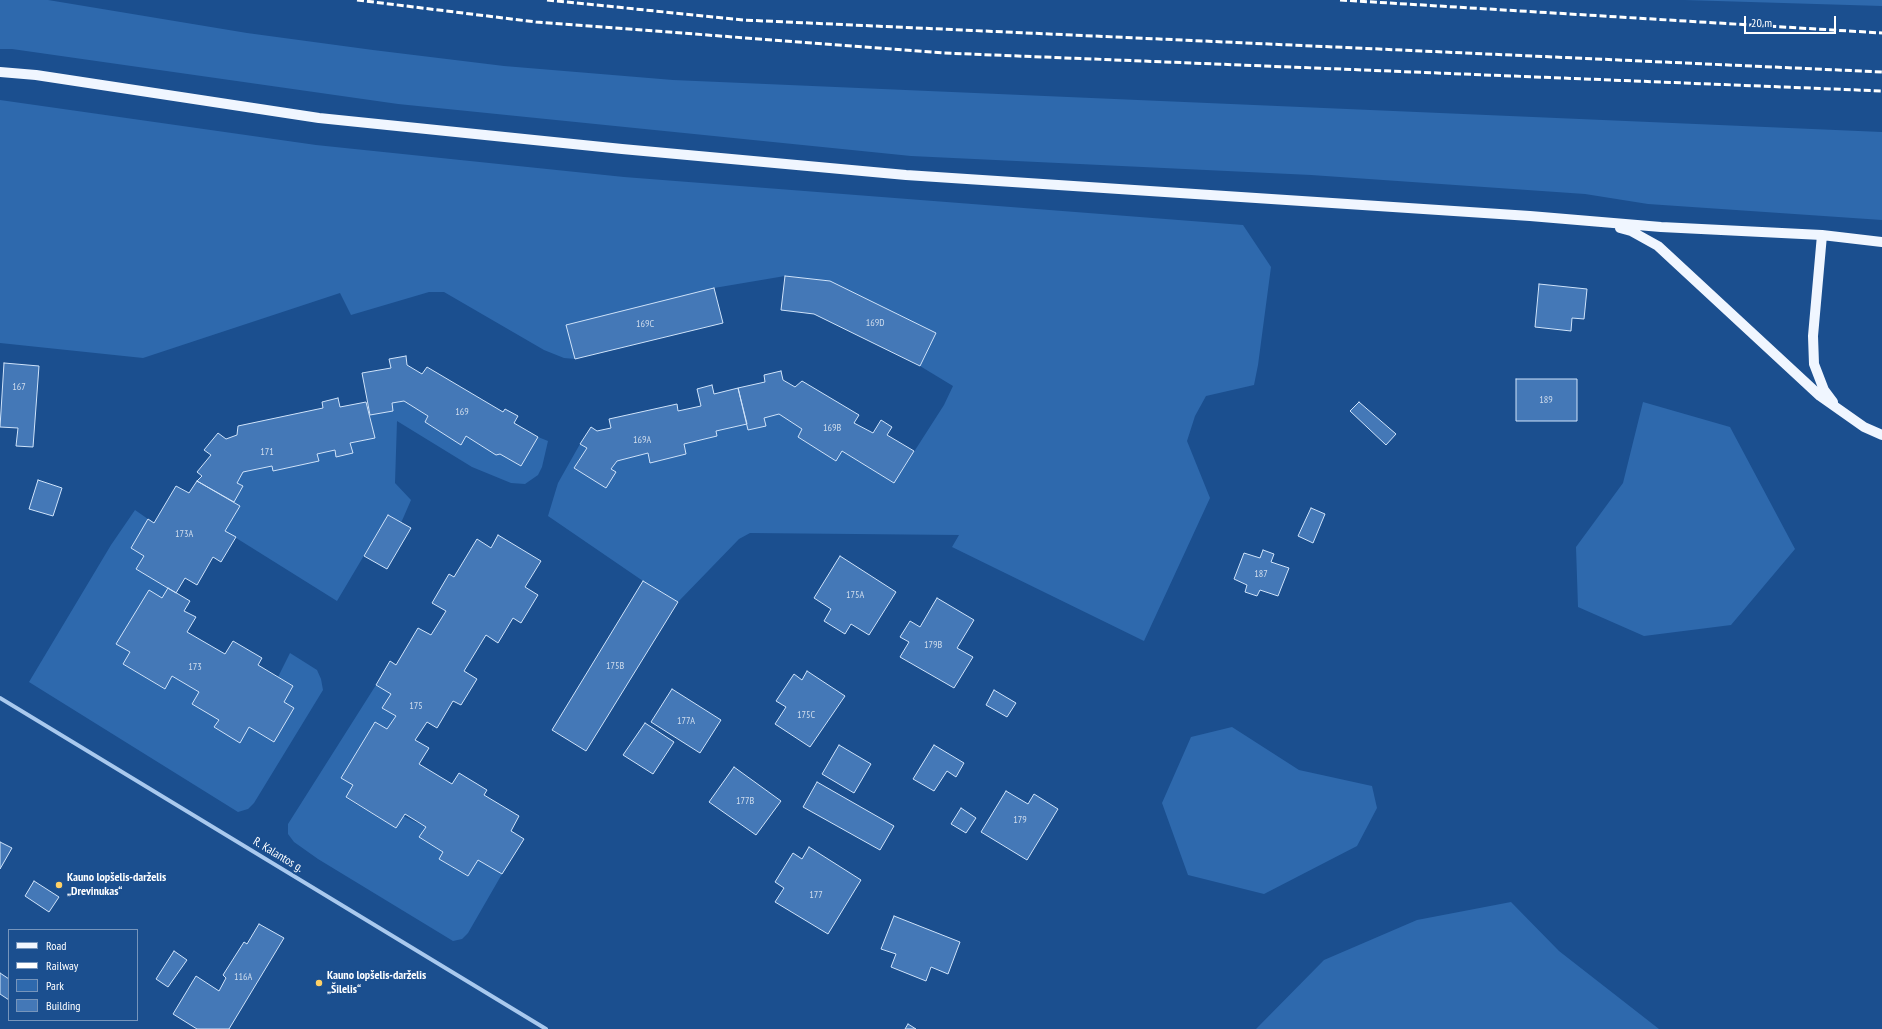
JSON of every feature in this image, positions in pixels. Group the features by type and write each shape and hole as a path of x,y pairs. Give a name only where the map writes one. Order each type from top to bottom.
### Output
{"main road":[{"path":"0,72 36,75 319,118 638,151 906,175 1661,227 1822,235 1882,242"},
{"path":"1597,222 1630,231 1658,246 1820,396 1840,412 1864,427 1882,435"},
{"path":"1822,235 1813,336 1814,364 1824,390 1840,412"}],"street":[{"name":"R. Kalantos g.","path":"0,698 546,1029"}],"green space":[{"path":"0,0 48,0 247,33 504,66 673,80 1882,132 1882,220 1648,204 1585,194 1311,175 911,156 398,104 12,49 0,49"},
{"path":"1684,0 1882,0 1882,6"},
{"path":"0,100 316,145 624,177 1243,225 1271,267 1254,385 1206,396 1195,416 1187,441 1210,498 1144,641 952,547 959,535 750,533 739,539 678,602 643,581 548,516 558,483 580,444 587,448 574,468 611,469 617,461 648,453 651,463 686,454 684,444 717,436 716,431 747,424 748,430 765,426 764,418 779,414 802,429 798,437 836,460 842,451 894,483 944,405 953,386 920,366 936,333 830,281 785,276 714,288 567,325 575,359 564,358 544,350 444,292 429,292 351,315 340,293 143,358 0,343"},
{"path":"404,401 428,416 425,422 461,444 466,436 496,455 500,454 521,466 538,437 548,441 542,467 538,475 525,484 511,483 472,467 397,421 395,483 411,500 401,523 388,515 337,601 225,531 240,506 234,502 243,486 237,483 243,472 272,466 273,471 319,461 317,454 335,450 336,457 352,453 350,443 374,438 370,415 393,411 392,403"},
{"path":"1643,402 1730,427 1795,549 1731,625 1644,636 1578,607 1576,547 1623,483"},
{"path":"135,510 148,519 131,548 144,556 136,569 168,588 162,598 149,590 117,644 130,652 123,664 164,689 172,676 199,692 219,720 214,727 240,742 249,727 274,742 294,708 284,702 293,686 278,677 290,653 317,670 321,679 323,690 254,803 248,809 238,812 29,682 111,545"},
{"path":"376,685 391,694 382,708 396,716 387,729 375,722 341,778 353,785 346,798 396,828 403,816 426,827 420,838 443,852 439,859 467,876 478,860 502,874 468,933 462,939 453,941 318,859 294,842 288,834 288,824"},
{"path":"1232,727 1299,770 1372,786 1377,808 1357,846 1264,894 1188,875 1162,803 1191,737"},
{"path":"1511,902 1559,951 1659,1029 1256,1029 1324,960 1417,920"}],"building":[{"path":"785,276 830,281 936,333 920,366 814,314 781,310"},
{"path":"1539,284 1587,289 1584,319 1572,318 1571,331 1535,327"},
{"path":"714,288 723,323 575,359 566,325"},
{"path":"406,356 407,365 422,374 427,367 503,412 505,409 518,416 514,423 538,437 521,466 500,454 496,455 466,436 461,445 425,422 428,416 404,401 392,403 393,411 370,415 362,373 391,368 389,359"},
{"path":"4,363 39,366 33,447 16,446 18,428 0,427"},
{"path":"781,371 783,380 795,387 802,381 859,415 854,423 873,433 881,420 892,427 887,435 914,451 894,483 842,451 836,461 798,437 802,429 779,414 764,418 766,426 748,430 738,388 765,382 764,375"},
{"path":"1516,379 1577,379 1577,421 1516,421"},
{"path":"712,385 714,394 738,388 747,424 716,431 717,436 684,444 686,454 650,463 648,453 617,461 611,469 616,472 606,488 574,468 587,448 580,444 591,427 597,431 611,428 609,419 677,404 678,411 701,406 697,389"},
{"path":"338,398 340,407 366,402 375,438 350,443 353,453 336,457 335,450 317,454 319,461 273,471 272,466 243,472 237,483 243,486 234,502 197,481 202,476 197,472 211,455 204,450 218,433 226,439 237,435 238,426 323,408 322,402"},
{"path":"1359,402 1396,434 1386,445 1350,411"},
{"path":"38,480 62,488 53,516 29,509"},
{"path":"197,481 240,506 225,531 236,537 221,562 213,557 197,585 185,578 176,593 136,569 144,556 131,548 148,519 154,523 176,486 189,493"},
{"path":"1311,508 1325,514 1313,543 1298,536"},
{"path":"388,515 411,528 387,569 364,556"},
{"path":"498,535 541,561 525,587 538,595 521,623 513,618 498,643 486,635 464,671 477,679 461,705 453,701 437,728 427,722 415,740 429,748 419,764 452,784 459,773 487,790 484,795 519,816 511,831 524,839 502,874 478,860 468,876 439,859 443,852 419,837 426,827 405,814 396,828 346,797 353,785 341,778 375,722 387,729 396,716 382,708 391,694 376,685 390,661 396,665 418,628 431,635 446,611 432,603 449,574 454,577 477,539 491,548"},
{"path":"1263,550 1274,554 1271,562 1289,568 1278,596 1260,590 1257,596 1245,592 1247,585 1234,579 1244,553 1260,558"},
{"path":"840,556 896,592 869,635 851,624 845,634 824,621 831,609 814,598"},
{"path":"643,581 678,602 586,751 552,730"},
{"path":"168,588 190,601 184,611 196,617 187,632 225,654 233,641 262,658 258,665 293,686 284,702 294,708 274,742 249,727 240,743 214,727 219,720 192,704 199,692 172,676 165,689 123,664 130,652 116,644 149,590 162,598"},
{"path":"937,598 974,620 957,648 973,657 954,688 900,657 909,642 900,637 910,621 920,627"},
{"path":"807,671 845,696 810,747 775,724 786,707 776,701 794,674 802,680"},
{"path":"672,689 721,720 700,753 651,722"},
{"path":"994,690 1016,703 1007,717 986,705"},
{"path":"645,723 674,742 653,774 623,755"},
{"path":"839,745 871,764 854,793 822,774"},
{"path":"934,745 964,763 956,777 947,771 934,791 913,779"},
{"path":"734,767 781,801 756,835 709,802"},
{"path":"817,782 894,826 880,850 803,807"},
{"path":"1006,791 1028,804 1034,794 1058,809 1027,860 981,832"},
{"path":"961,808 976,818 966,833 951,824"},
{"path":"0,842 12,848 0,869"},
{"path":"809,847 861,880 828,934 775,902 784,888 775,882 793,853 802,859"},
{"path":"34,881 59,897 49,912 25,896"},
{"path":"894,916 960,942 948,974 931,967 926,981 891,967 896,954 881,949"},
{"path":"259,924 284,938 229,1029 197,1029 173,1014 196,976 219,991 226,978 223,975 244,942 247,944"},
{"path":"174,951 187,960 168,987 156,979"},
{"path":"0,973 8,978 8,999 0,994"},
{"path":"908,1024 916,1029 905,1029"}],"railway":[{"path":"357,0 536,22 944,53 1882,91"},
{"path":"547,0 743,20 1882,72"},
{"path":"1340,0 1882,33"}],"place":[{"name":"Kauno lopšelis-darželis „Drevinukas“","path":"59,885"},
{"name":"Kauno lopšelis-darželis „Šilelis“","path":"319,983"}]}
